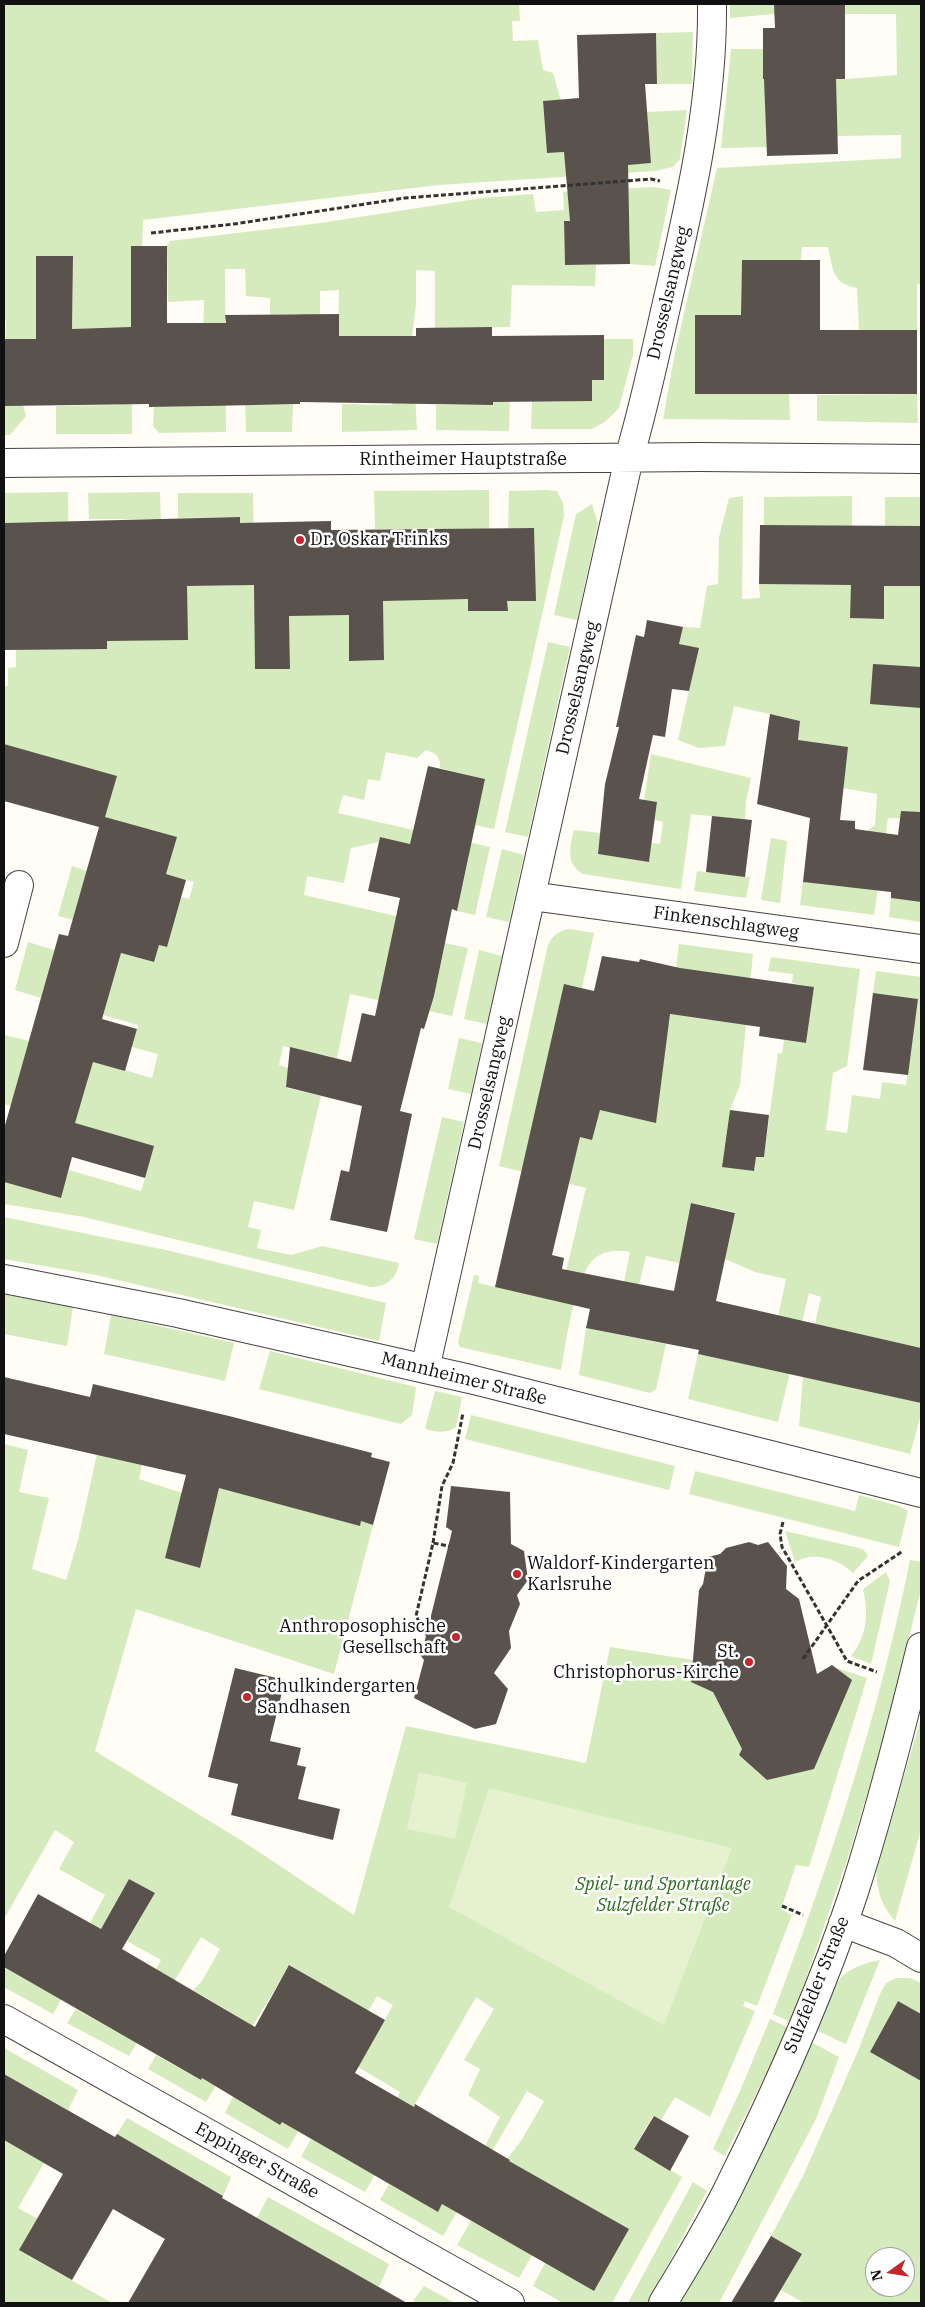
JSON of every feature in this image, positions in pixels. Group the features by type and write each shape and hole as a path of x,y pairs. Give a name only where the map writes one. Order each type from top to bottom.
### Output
{"street":[{"name":"Drosselsangweg","path":"426,1369 629,458 641,415 693,186 708,91 712,4"},
{"name":"Rintheimer Hauptstraße","path":"4,463 629,458 921,459"},
{"path":"4,943 18,886"},
{"name":"Finkenschlagweg","path":"532,896 921,949"},
{"name":"Mannheimer Straße","path":"4,1279 178,1313 470,1379 921,1493"},
{"name":"Sulzfelder Straße","path":"663,2303 732,2182 778,2082 842,1923 898,1745 921,1647"},
{"path":"842,1923 896,1943 921,1958"},
{"name":"Eppinger Straße","path":"4,2019 510,2303"}],"path":[{"path":"151,233 415,197 651,179 693,186"},
{"path":"427,1635 416,1616 433,1543 442,1486 453,1463 470,1379"},
{"path":"783,1522 780,1534 782,1547 847,1661 876,1672"},
{"path":"433,1543 448,1546"},
{"path":"803,1659 858,1581 903,1551"},
{"path":"782,1906 803,1915"}],"green space":[{"path":"4,4 519,4 520,21 512,21 513,41 538,40 543,70 553,73 561,100 543,101 547,153 564,152 566,169 651,163 647,112 687,110 680,159 673,167 654,171 439,185 143,220 142,246 131,247 132,434 56,434 56,406 119,405 117,328 72,329 73,256 37,256 37,376 22,401 26,416 10,435 4,435 6,320 4,319"},
{"path":"730,4 921,4 921,284 917,284 917,330 859,330 857,288 849,286 838,279 833,269 828,247 802,247 801,260 742,260 741,325 720,315 695,315 695,394 789,394 790,420 663,419 675,353 717,168 901,158 901,135 838,136 765,101 767,147 721,148 731,49 763,49 763,79 845,79 897,75 896,14 773,14 730,18"},
{"path":"693,32 692,84 657,84 656,33"},
{"path":"653,187 671,190 655,266 630,264 629,219 564,221 565,265 596,265 595,286 512,285 510,327 435,328 435,271 416,270 416,305 412,336 417,430 342,432 342,404 392,405 392,337 338,336 339,290 320,291 320,326 299,314 270,314 270,298 246,296 245,269 225,269 226,432 159,433 153,426 154,407 208,406 203,335 204,300 168,302 167,246 170,241 320,223 483,198 533,194 536,212 564,210 563,192"},
{"path":"604,339 633,339 633,355 619,408 606,421 592,429 531,429 532,401 592,401 592,380 604,380"},
{"path":"492,366 510,399 509,431 436,430 436,405 493,405"},
{"path":"917,394 918,423 817,421 817,395"},
{"path":"245,405 293,405 292,432 246,432"},
{"path":"489,490 489,529 375,529 374,491"},
{"path":"509,491 557,491 563,503 564,516 494,829 475,825 485,779 440,768 440,761 437,756 426,750 417,758 386,752 380,781 368,779 364,800 343,795 338,813 490,847 475,915 457,911 469,857 380,837 379,842 351,848 344,883 307,876 304,895 396,916 434,996 445,943 468,948 452,1016 350,994 337,1058 283,1046 279,1065 291,1069 287,1088 321,1096 294,1210 254,1201 248,1227 261,1230 257,1248 291,1255 322,1246 399,1263 396,1273 390,1281 376,1287 371,1287 84,1217 4,1204 4,1182 60,1198 69,1170 141,1191 145,1178 120,1137 4,1104 4,1035 29,1041 15,1090 80,1106 88,1080 86,1059 152,1078 158,1054 132,1047 138,1025 103,1015 121,953 153,962 159,945 167,947 161,892 189,899 194,882 166,874 176,837 105,817 116,776 4,744 4,686 8,686 8,668 16,667 15,601 57,522 4,523 4,493 68,492 69,589 107,612 154,609 152,519 89,519 88,493 160,492 163,600 179,586 241,585 240,517 178,518 178,493 253,493 256,669 290,669 289,615 349,615 349,661 384,660 383,615 375,584 468,584 469,611 507,611 507,601 535,601 534,528 508,528"},
{"path":"743,496 742,599 760,598 759,584 851,585 851,618 884,619 884,586 921,586 921,819 888,818 874,915 800,905 803,882 847,887 863,834 875,825 877,794 843,788 798,740 800,721 734,706 725,746 699,748 678,740 698,649 679,644 683,627 700,628 707,586 718,584 719,537 729,498"},
{"path":"852,496 852,526 764,525 764,497"},
{"path":"885,497 921,497 921,526 885,526"},
{"path":"592,504 598,524 577,620 554,615 576,514"},
{"path":"548,642 570,647 528,837 505,832"},
{"path":"651,754 751,778 746,801 745,820 691,814 681,889 583,874 577,870 571,860 570,848 574,830 601,833 598,854 649,861 652,843 660,844 663,822 655,820 657,802 644,800"},
{"path":"771,838 787,841 780,903 761,900"},
{"path":"502,849 524,855 509,922 486,917"},
{"path":"72,866 87,871 73,920 58,916"},
{"path":"697,871 750,877 746,898 694,891"},
{"path":"891,898 921,902 921,922 889,917"},
{"path":"570,929 594,933 582,988 564,984 661,1013 710,1020 676,968 679,944 753,954 740,1085 730,1110 722,1166 754,1171 756,1157 764,1157 778,1053 782,1054 784,1040 806,1043 814,987 792,983 793,974 768,971 771,957 860,969 847,1066 833,1073 826,1130 847,1133 852,1095 880,1099 882,1082 906,1085 918,999 873,993 876,971 921,977 921,1348 815,1324 821,1297 809,1293 778,1422 688,1399 698,1354 767,1369 786,1279 755,1272 725,1259 735,1212 692,1203 680,1263 646,1256 639,1285 624,1282 630,1252 604,1253 591,1262 575,1298 561,1370 460,1347 458,1342 474,1275 479,1276 478,1283 559,1301 586,1188 499,1166 548,945 556,934"},
{"path":"28,942 54,950 41,998 15,990"},
{"path":"479,950 502,956 487,1024 464,1019"},
{"path":"459,1038 482,1043 471,1094 448,1089"},
{"path":"442,1117 464,1122 437,1244 414,1239"},
{"path":"4,1217 166,1250 386,1303 379,1341 96,1275 4,1259"},
{"path":"4,1294 73,1307 67,1346 4,1334"},
{"path":"111,1315 234,1343 225,1381 104,1354"},
{"path":"586,1328 666,1344 656,1389 650,1393 579,1375"},
{"path":"270,1351 416,1387 412,1415 401,1424 259,1389"},
{"path":"803,1376 921,1403 921,1414 910,1454 799,1426"},
{"path":"435,1391 462,1397 456,1427 449,1431 437,1432 425,1429"},
{"path":"471,1415 675,1466 669,1490 465,1439"},
{"name":"Spiel- und Sportanlage Sulzfelder Straße","path":"4,1444 28,1450 19,1492 49,1498 32,1569 66,1580 78,1540 97,1454 142,1465 139,1479 182,1493 165,1558 199,1568 219,1486 360,1526 361,1521 373,1525 334,1674 136,1609 95,1751 247,1844 354,1915 406,1726 586,1763 610,1647 693,1660 713,1692 735,1735 834,1667 867,1678 809,1867 796,1865 781,1909 792,1915 757,2006 745,2001 743,2006 755,2011 710,2117 675,2097 661,2120 653,2116 634,2148 682,2177 612,2303 563,2303 533,2286 545,2263 594,2291 506,2160 521,2141 544,2101 527,2091 443,2236 380,2200 389,2184 438,2212 478,2141 485,2146 500,2117 468,2095 480,2069 464,2060 494,2009 476,1997 365,2192 301,2157 311,2139 358,2166 400,2092 358,2067 393,2005 377,1996 288,2149 225,2113 233,2096 281,2124 308,2076 324,1985 290,1965 206,2102 148,2069 156,2055 201,2080 237,2016 193,1990 202,1981 220,1949 201,1937 129,2056 67,2023 76,2009 119,2033 161,1960 127,1941 155,1893 129,1879 53,2014 4,1987 4,1967 39,1987 90,1923 105,1895 59,1869 74,1842 55,1830 4,1919"},
{"path":"695,1471 855,1511 859,1495 899,1506 908,1511 899,1547 689,1494"},
{"path":"785,1531 863,1549 868,1556 853,1573 840,1563 825,1558 810,1557 795,1562"},
{"path":"910,1560 921,1562 921,1589 881,1749 847,1860 791,2022 773,2014 814,1902 851,1790 883,1676"},
{"path":"886,1572 890,1581 871,1664 851,1656 860,1641 865,1624 866,1607 863,1589"},
{"path":"921,1718 921,1829 895,1921 881,1898 876,1871"},
{"path":"419,1772 467,1783 455,1839 407,1829"},
{"name":"Spiel- und Sportanlage Sulzfelder Straße","path":"489,1788 732,1848 664,2025 449,1907"},
{"path":"880,1960 846,2044 818,2031 831,1993 843,1976 852,1969"},
{"path":"896,1978 910,1978 921,1983 921,2014 898,2001 870,2052 921,2081 921,2303 804,2303 781,2290 802,2254 771,2236 803,2176 858,2051 886,1983"},
{"path":"770,2019 789,2028 725,2156 713,2149"},
{"path":"811,2042 839,2057 816,2119 719,2303 681,2303 738,2199"},
{"path":"4,2048 78,2090 68,2110 4,2074"},
{"path":"127,2118 231,2177 223,2196 117,2134"},
{"path":"4,2140 44,2163 18,2208 38,2219 20,2251 112,2303 4,2303"},
{"path":"693,2182 707,2191 649,2300 646,2303 628,2303"},
{"path":"268,2197 389,2264 379,2287 257,2218"},
{"path":"471,2221 532,2255 519,2278 457,2245"},
{"path":"424,2286 455,2303 417,2303 413,2301"}],"building":[{"path":"774,4 845,4 845,79 836,79 838,154 767,156 763,79 763,28 775,28"},
{"path":"656,33 657,84 645,84 651,163 628,165 630,264 565,265 564,221 570,221 564,152 547,153 543,101 579,98 577,35"},
{"path":"131,246 167,246 167,323 226,323 225,315 339,314 339,336 416,336 416,328 492,327 492,336 604,335 604,380 592,380 592,401 493,402 493,405 300,402 300,404 149,407 149,404 4,406 4,339 36,339 36,256 73,256 72,329 131,327"},
{"path":"742,260 820,260 820,330 917,330 917,394 695,394 695,315 741,315"},
{"path":"240,517 240,523 331,521 331,530 534,528 536,601 507,601 508,611 468,611 468,599 383,601 384,660 349,661 349,615 289,616 290,669 255,669 254,585 187,586 188,640 107,641 107,649 4,650 4,523"},
{"path":"760,525 921,526 921,586 884,586 884,619 850,618 851,585 759,584"},
{"path":"647,620 683,627 679,644 699,648 689,691 672,689 665,737 653,735 639,799 657,802 649,862 598,854 605,784 619,727 616,727 636,635 644,637"},
{"path":"873,664 921,667 921,708 870,704"},
{"path":"770,714 800,721 798,740 848,747 840,820 855,821 855,829 898,835 901,811 921,812 921,902 891,898 891,892 803,882 810,818 757,804"},
{"path":"4,744 117,776 105,817 177,837 166,874 186,880 167,947 159,945 154,962 121,953 102,1019 137,1029 125,1071 93,1062 75,1123 154,1146 145,1178 72,1157 61,1198 4,1182 4,1129 59,934 68,936 99,827 4,801"},
{"path":"428,766 485,779 457,911 452,909 434,996 424,1029 421,1028 400,1111 412,1114 387,1232 330,1220 341,1170 349,1172 362,1106 286,1087 290,1047 351,1062 362,1013 375,1016 400,898 368,891 380,837 410,844"},
{"path":"712,816 752,820 745,877 706,872"},
{"path":"602,956 639,962 640,959 680,968 814,987 806,1043 759,1036 760,1027 670,1014 656,1123 600,1110 592,1140 580,1137 552,1255 564,1258 562,1269 674,1291 691,1203 735,1213 716,1301 921,1348 921,1403 698,1354 699,1350 586,1328 590,1309 495,1287 564,984 594,991"},
{"path":"873,993 918,999 908,1075 863,1070"},
{"path":"730,1110 769,1115 764,1157 756,1157 754,1171 722,1167"},
{"path":"4,1377 90,1397 93,1384 229,1416 372,1453 371,1457 390,1462 373,1525 361,1521 360,1526 219,1488 200,1568 165,1558 186,1475 4,1434"},
{"path":"451,1486 510,1492 511,1544 524,1551 528,1580 517,1595 520,1604 509,1631 511,1648 494,1673 508,1689 496,1724 475,1729 414,1698 424,1660 421,1656 452,1531 446,1527"},
{"name":"St. Christophorus-Kirche","path":"749,1542 758,1545 768,1542 787,1566 786,1589 799,1599 817,1674 832,1665 852,1680 814,1769 767,1780 739,1755 742,1749 713,1692 691,1682 699,1590 703,1584 708,1557 720,1554 726,1548"},
{"path":"235,1668 285,1680 270,1741 301,1748 297,1765 306,1767 298,1799 340,1809 333,1840 231,1815 238,1784 208,1777"},
{"path":"129,1879 155,1893 122,1949 255,2027 289,1965 385,2020 355,2073 414,2107 415,2104 509,2161 629,2229 594,2291 442,2204 438,2212 282,2122 280,2125 202,2078 201,2080 4,1967 4,1956 38,1894 101,1929"},
{"path":"898,2001 921,2014 921,2081 870,2052"},
{"path":"4,2074 115,2137 117,2134 223,2196 222,2198 407,2303 128,2303 165,2239 113,2209 72,2280 19,2250 63,2174 4,2140"},
{"path":"654,2116 689,2136 670,2171 634,2149"},
{"path":"771,2236 802,2254 773,2303 731,2303"}],"place":[{"name":"Dr. Oskar Trinks","path":"300,540"},
{"name":"Waldorf-Kindergarten Karlsruhe","path":"517,1574"},
{"name":"Anthroposophische Gesellschaft","path":"456,1637"},
{"name":"St. Christophorus-Kirche","path":"749,1662"},
{"name":"Schulkindergarten Sandhasen","path":"247,1697"}]}
